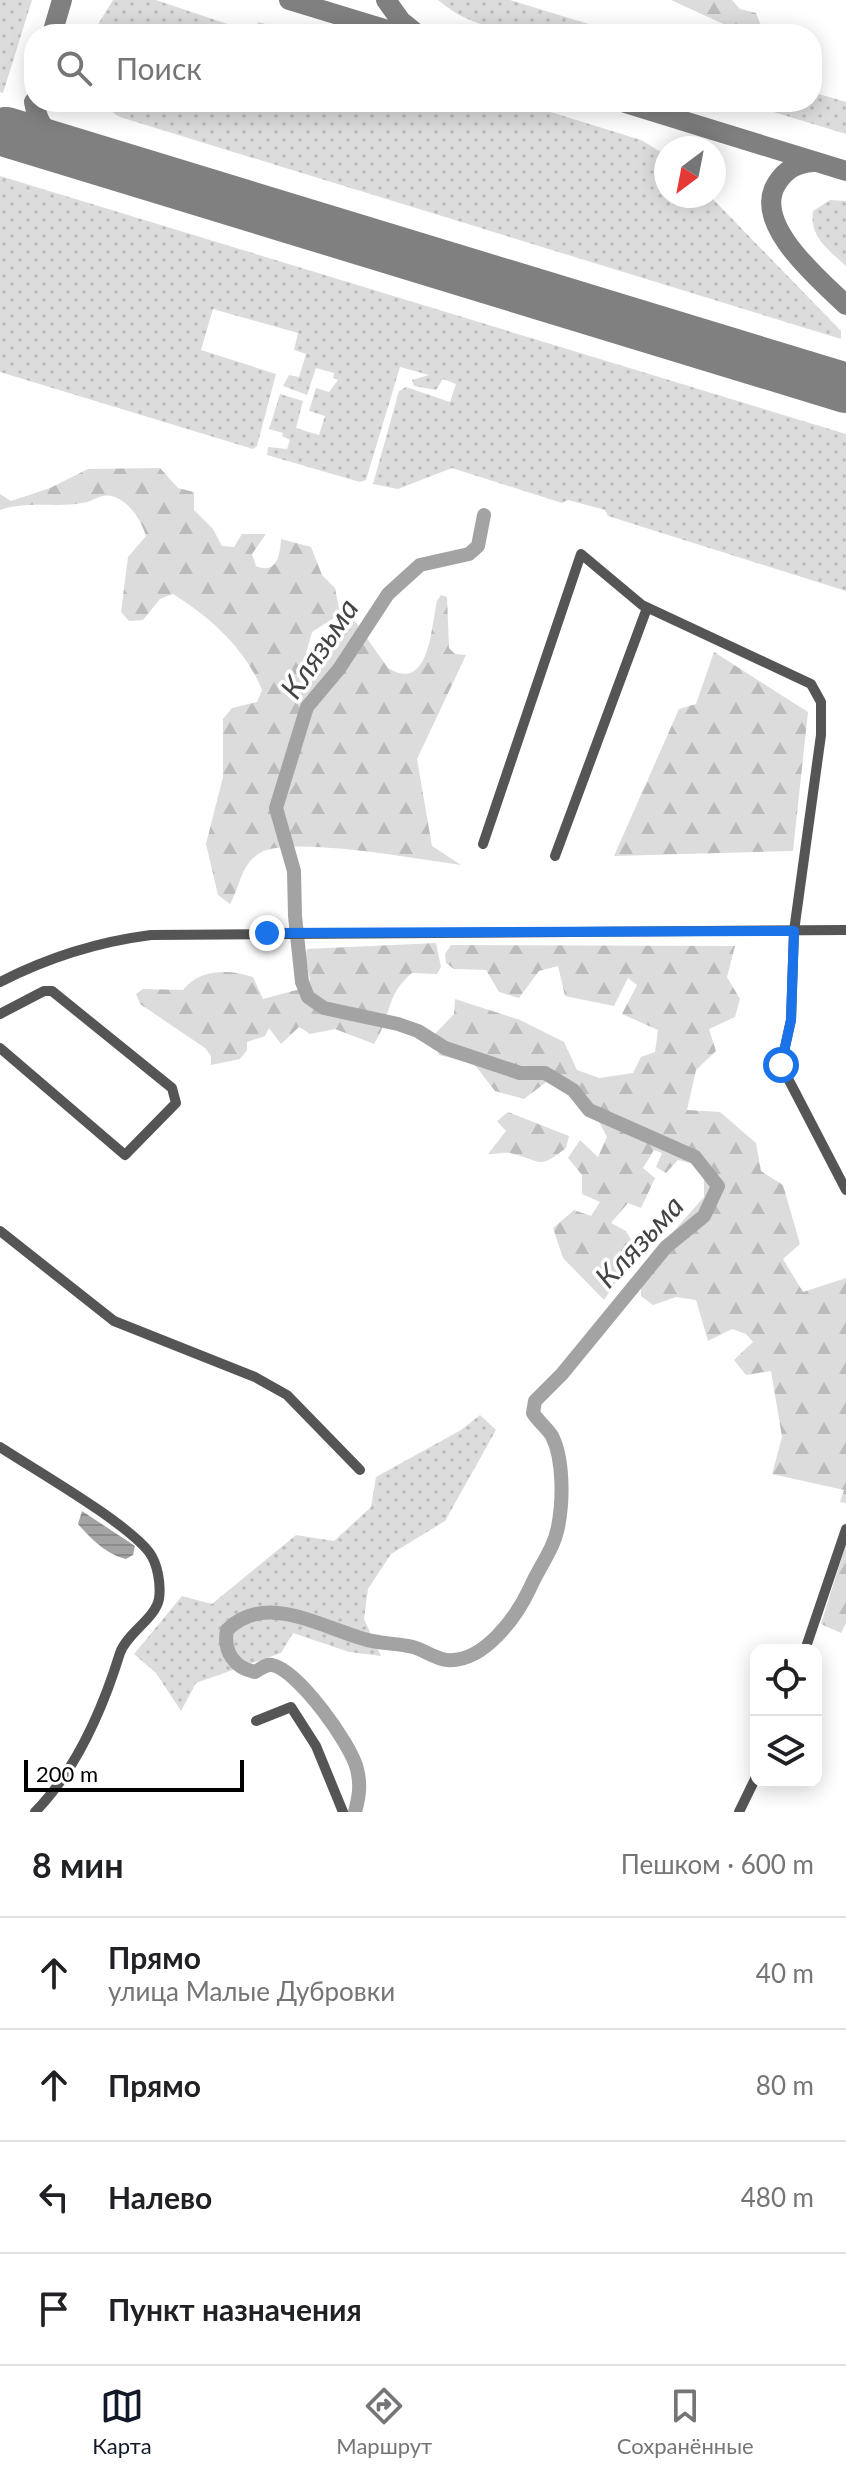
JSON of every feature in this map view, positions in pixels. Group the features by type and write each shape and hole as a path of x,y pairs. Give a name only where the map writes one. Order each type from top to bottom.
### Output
{"street":[{"path":"483,844 581,554 647,608 811,684 821,702 821,735 794,931 791,1020 781,1065 846,1190"},
{"path":"555,856 647,608"},
{"path":"0,982 35,964 86,946 118,939 319,932 846,930"},
{"path":"0,1014 44,991 52,991 172,1088 176,1103 125,1155 0,1048"},
{"path":"0,1231 114,1321 255,1377 287,1395 360,1470"},
{"path":"0,1447 120,1527 149,1553 159,1580 159,1603 121,1649 105,1698 56,1791 35,1812"},
{"path":"807,1644 846,1529"},
{"path":"256,1721 291,1707 316,1746 343,1812"},
{"path":"739,1812 751,1788"}],"green space":[{"path":"0,0 32,0 3,93 0,92"},
{"path":"113,0 156,0 227,24 98,24"},
{"path":"438,0 510,0 588,24 482,24 457,14"},
{"path":"671,0 732,0 740,9 756,13 760,24 723,24"},
{"path":"822,95 846,102 846,134 774,112 822,112"},
{"path":"112,112 550,112 641,140 654,148 654,208 722,208 841,331 841,339 120,117"},
{"path":"0,176 846,434 846,591 608,516 605,510 568,500 562,503 452,468 398,489 373,484 399,391 406,387 450,402 456,384 443,379 436,390 414,386 412,380 429,375 400,367 366,480 360,482 267,455 268,447 287,449 290,440 282,436 283,433 269,429 280,394 303,401 296,428 319,435 325,416 309,411 316,388 329,392 338,380 333,378 334,373 316,368 307,395 283,386 289,375 299,377 306,354 294,350 298,333 213,309 201,350 276,374 257,446 253,449 0,372"},
{"path":"830,200 846,201 846,266 827,248 814,228 813,211"},
{"path":"160,468 178,488 194,492 194,510 213,529 222,546 234,547 242,534 266,534 252,554 256,566 273,566 281,539 311,547 322,575 335,588 340,614 312,632 306,653 310,659 315,661 327,652 352,617 388,668 402,674 413,672 426,654 437,601 441,595 447,597 449,648 455,654 466,655 417,759 432,846 461,865 326,848 276,848 260,853 248,863 230,904 218,895 206,844 223,777 223,719 232,708 257,702 262,690 255,675 225,635 173,594 160,599 143,620 129,621 121,612 128,557 146,536 129,506 117,498 105,496 76,504 0,510 0,494 11,501 50,488 88,469"},
{"path":"714,652 808,712 793,851 614,856 679,709 696,704"},
{"path":"436,943 441,967 437,974 412,973 403,981 374,1044 335,1029 310,1034 299,1027 281,1044 269,1028 265,1036 247,1042 247,1050 240,1059 211,1065 211,1056 205,1048 140,1004 136,994 143,989 183,990 197,978 225,972 253,977 263,999 304,988 310,979 305,958 307,949"},
{"path":"451,945 735,946 727,977 740,999 735,1017 709,1029 716,1051 696,1070 687,1110 720,1112 756,1143 761,1171 783,1185 800,1244 783,1259 803,1292 846,1278 846,1503 840,1502 844,1490 772,1474 782,1437 771,1371 746,1375 734,1360 753,1342 746,1334 732,1329 708,1341 696,1300 676,1297 653,1305 641,1296 640,1269 704,1197 704,1176 691,1163 678,1160 666,1173 656,1167 662,1153 654,1150 643,1168 655,1178 641,1208 628,1203 611,1223 626,1231 637,1250 604,1300 563,1258 553,1228 574,1210 591,1216 600,1202 582,1194 582,1175 568,1158 580,1140 598,1157 607,1137 588,1101 549,1080 524,1099 495,1091 474,1064 439,1055 434,1035 454,1014 455,999 520,1020 564,1042 577,1070 599,1078 633,1073 641,1057 655,1052 658,1030 622,1014 637,985 628,978 614,1006 565,996 558,966 539,971 519,998 499,992 486,970 454,969 446,963 445,954"},
{"path":"508,1112 569,1136 566,1148 541,1162 511,1153 488,1154 506,1131 497,1121"},
{"path":"480,1415 496,1430 445,1521 391,1554 368,1589 364,1619 381,1656 349,1652 293,1633 281,1653 196,1683 181,1711 156,1673 134,1654 182,1596 212,1604 296,1535 334,1541 371,1507 376,1477 461,1430"},
{"path":"846,1544 846,1623 841,1633 821,1624"}],"shaded area":[{"path":"82,1511 135,1546 133,1555 126,1559 119,1557 93,1540 78,1524"}],"waterway":[{"name":"Клязьма","path":"355,1812 359,1791 357,1769 334,1726 309,1694 283,1670 272,1665 255,1672 241,1667 229,1651 227,1630 242,1619 259,1613 276,1613 313,1621 370,1641 413,1647 447,1660 474,1654 498,1636 524,1599 553,1543 560,1517 559,1457 552,1436 533,1413 535,1401 562,1374 666,1247 704,1216 718,1186 695,1157 589,1110 573,1090 545,1073 520,1073 445,1048 418,1031 398,1024 324,1008 308,997 302,982 294,871 276,808 307,707 339,669 388,594 420,565 469,554 478,546 484,515"}],"taxiway":[{"path":"55,24 62,0"},
{"path":"289,0 368,24"},
{"path":"386,0 405,24"},
{"path":"36,112 48,133 76,153"},
{"path":"654,112 846,171"},
{"path":"813,162 792,168 780,178 771,199 773,215 780,232 805,266 846,305"}],"runway":[{"path":"6,132 846,388"}],"route":[{"path":"267,933 794,931 791,1020 781,1065"}]}
